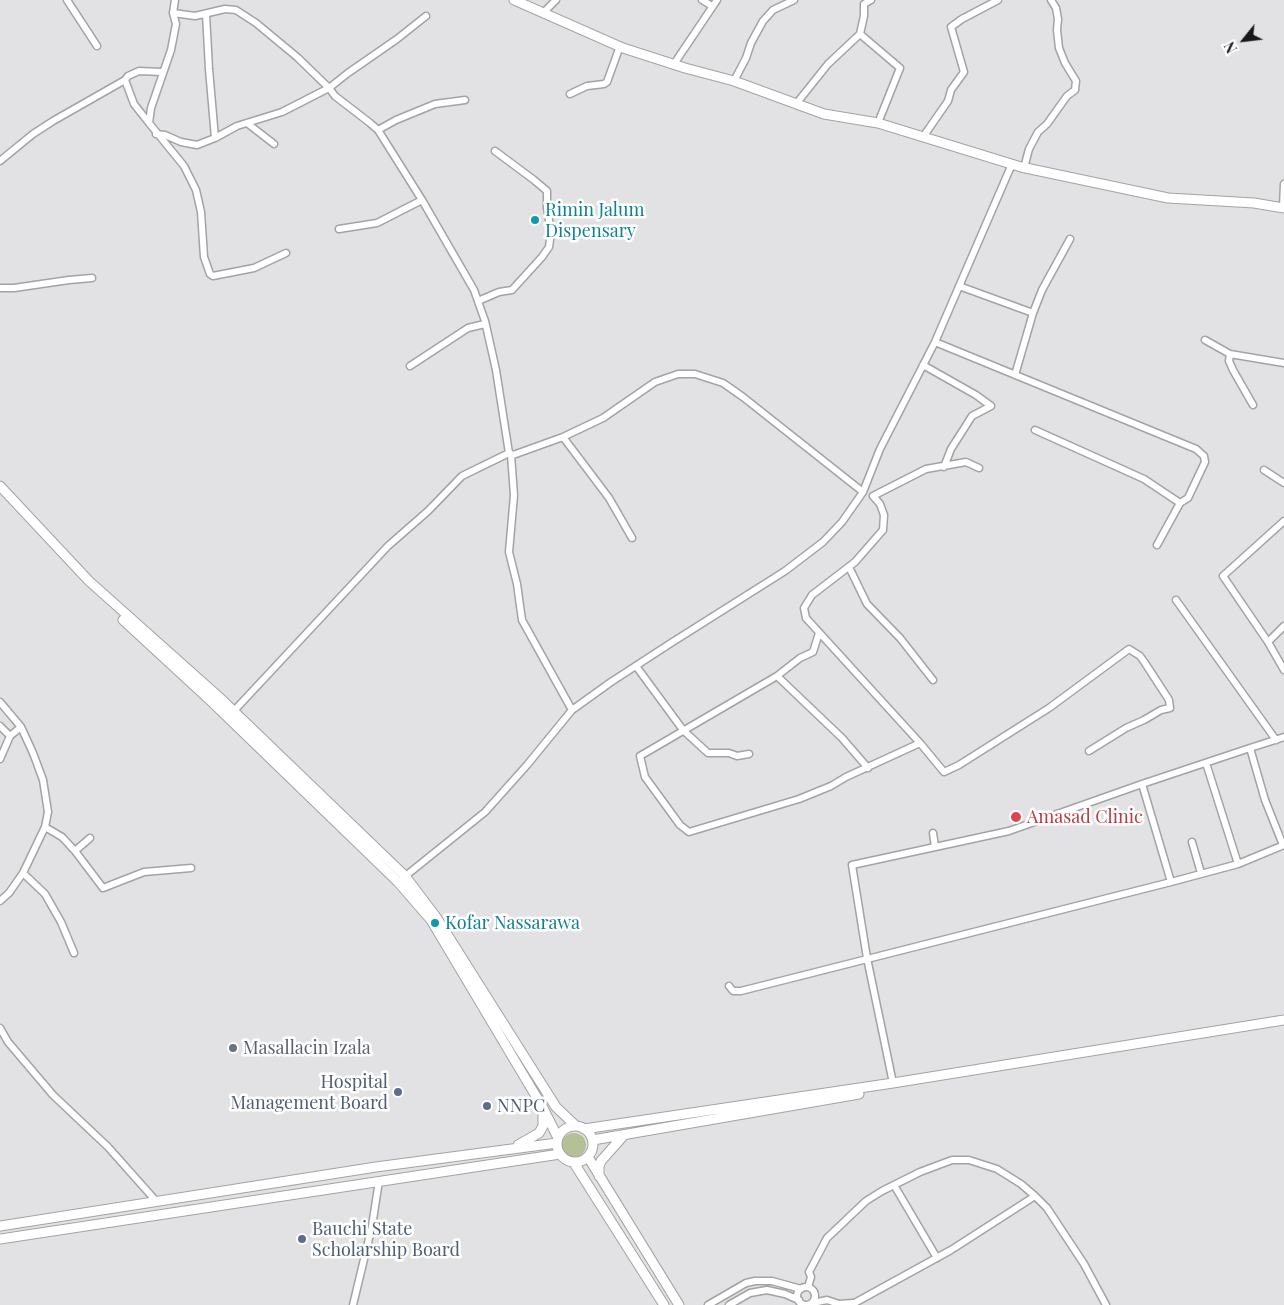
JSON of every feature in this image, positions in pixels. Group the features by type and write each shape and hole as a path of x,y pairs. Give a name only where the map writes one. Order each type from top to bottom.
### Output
{"street":[{"path":"66,0 97,46"},
{"path":"149,123 151,108 171,50 176,24 173,13 175,0"},
{"path":"514,0 620,46 734,81 824,114 878,123 1024,168 1168,198 1254,203 1283,208 1284,184"},
{"path":"544,12 556,0"},
{"path":"702,0 712,6"},
{"path":"674,64 717,0"},
{"path":"734,81 746,58 751,42 763,21 773,10 794,0"},
{"path":"860,0 864,16"},
{"path":"796,104 828,64 860,34 864,16 864,4 871,0"},
{"path":"923,138 948,101 951,90 964,72 951,27 998,0"},
{"path":"1024,168 1028,149 1038,132 1047,124 1067,96 1075,90 1076,81 1065,63 1059,48 1058,19 1056,8 1051,0"},
{"path":"173,13 195,16 225,9 236,10 256,22 290,51 335,96 378,130 447,241 474,290 485,324 496,370 510,454 514,495 509,552 517,584 522,620 572,710"},
{"path":"206,14 215,138"},
{"path":"156,134 197,145 237,126 282,112 329,88 348,72 397,39 426,16"},
{"path":"860,34 900,68 878,123"},
{"path":"570,94 587,86 607,82 620,46"},
{"path":"0,161 53,120 125,80 128,76 139,71 162,72"},
{"path":"125,80 134,104 156,134 184,166 196,190 201,212 204,257 212,276 254,268 286,253"},
{"path":"378,130 396,120 435,104 465,100"},
{"path":"247,123 274,144"},
{"path":"478,301 499,292 512,290 549,247 551,232 547,208 547,191 495,151"},
{"path":"402,879 485,812 572,710 636,666 786,571 808,554 842,522 864,492 880,449 935,342 1012,164"},
{"path":"339,228 377,223 422,200"},
{"path":"1015,376 1033,313 1042,290 1070,239"},
{"path":"0,288 14,288 92,278"},
{"path":"959,286 1033,313"},
{"path":"410,366 468,328 485,324"},
{"path":"1205,340 1230,354 1284,363"},
{"path":"935,342 1196,449 1204,456 1205,462 1188,498 1180,503 1157,545"},
{"path":"1230,354 1229,361 1233,370 1253,404"},
{"path":"923,365 976,394 991,406 972,416 952,449 944,467"},
{"path":"231,714 388,546 428,511 462,476 510,454 563,437 603,418 655,382 678,374 695,374 723,383 864,492"},
{"path":"1035,430 1144,479 1180,503"},
{"path":"563,437 609,498 632,538"},
{"path":"979,468 966,462 926,469 873,496 880,504 884,515 883,530 850,567 812,595 804,608 806,618 944,772 959,765 1049,708 1129,649 1140,656 1145,663 1169,700 1170,708 1161,710 1126,728 1089,751"},
{"path":"1264,470 1284,483"},
{"path":"0,486 89,581 231,714 402,879 436,917 556,1107 591,1135 593,1140 592,1152 588,1157 574,1163 566,1160 560,1154 558,1141 543,1108 431,920 402,879"},
{"path":"0,495 86,585 231,714"},
{"path":"1284,521 1223,576 1268,642 1284,670"},
{"path":"850,567 867,604 900,638 933,680"},
{"path":"1176,600 1276,740"},
{"path":"1268,642 1284,626"},
{"path":"819,633 813,652 800,658 777,676 640,756 645,777 680,825 689,832 799,799 920,743"},
{"path":"636,666 683,730 708,753 729,753 737,756 749,754"},
{"path":"777,676 842,738 868,768"},
{"path":"0,702 21,727 33,753 43,780 48,812 45,827 23,874 9,893 0,901"},
{"path":"0,726 10,736"},
{"path":"0,759 10,736 21,727"},
{"path":"893,1083 867,958 852,865 1009,831 1284,737"},
{"path":"729,986 733,991 741,991 1171,882 1238,864 1284,845 1265,800 1250,748"},
{"path":"1206,763 1238,864"},
{"path":"1142,784 1171,882"},
{"path":"45,827 62,837 103,888 144,872 191,868"},
{"path":"933,833 935,847"},
{"path":"75,851 90,838"},
{"path":"1192,842 1201,873"},
{"path":"23,874 44,894 60,922 74,953"},
{"path":"0,1226 558,1141 565,1130 580,1127 893,1083 1284,1020"},
{"path":"593,1140 945,1079 1284,1026"},
{"path":"0,1028 8,1042 53,1096 108,1147 156,1201"},
{"path":"514,1147 539,1132 543,1126 543,1108"},
{"path":"599,1177 601,1161 624,1135"},
{"path":"0,1240 560,1154"},
{"path":"588,1157 679,1305"},
{"path":"810,1304 815,1298 811,1289 809,1272 827,1238 866,1201 920,1172 952,1160 969,1160 997,1169 1036,1196 1084,1264 1106,1305"},
{"path":"574,1163 664,1305"},
{"path":"353,1305 372,1226 378,1181"},
{"path":"894,1185 937,1258"},
{"path":"708,1305 755,1281 772,1281 801,1289 811,1289 827,1300 839,1304 852,1304 937,1258 1036,1196"},
{"path":"800,1302 798,1294 801,1289"},
{"path":"729,1305 750,1293 767,1290 785,1294 803,1304 827,1300"}],"green space":[{"path":"574,1133 579,1134 585,1140 585,1150 579,1156 574,1157 569,1156 563,1150 562,1145 563,1140 569,1134"}],"place":[{"name":"Rimin Jalum Dispensary","path":"535,220"},
{"name":"Amasad Clinic","path":"1016,817"},
{"name":"Kofar Nassarawa","path":"435,923"},
{"name":"Masallacin Izala","path":"233,1048"},
{"name":"Hospital Management Board","path":"398,1092"},
{"name":"NNPC","path":"487,1106"},
{"name":"Bauchi State Scholarship Board","path":"302,1239"}]}
